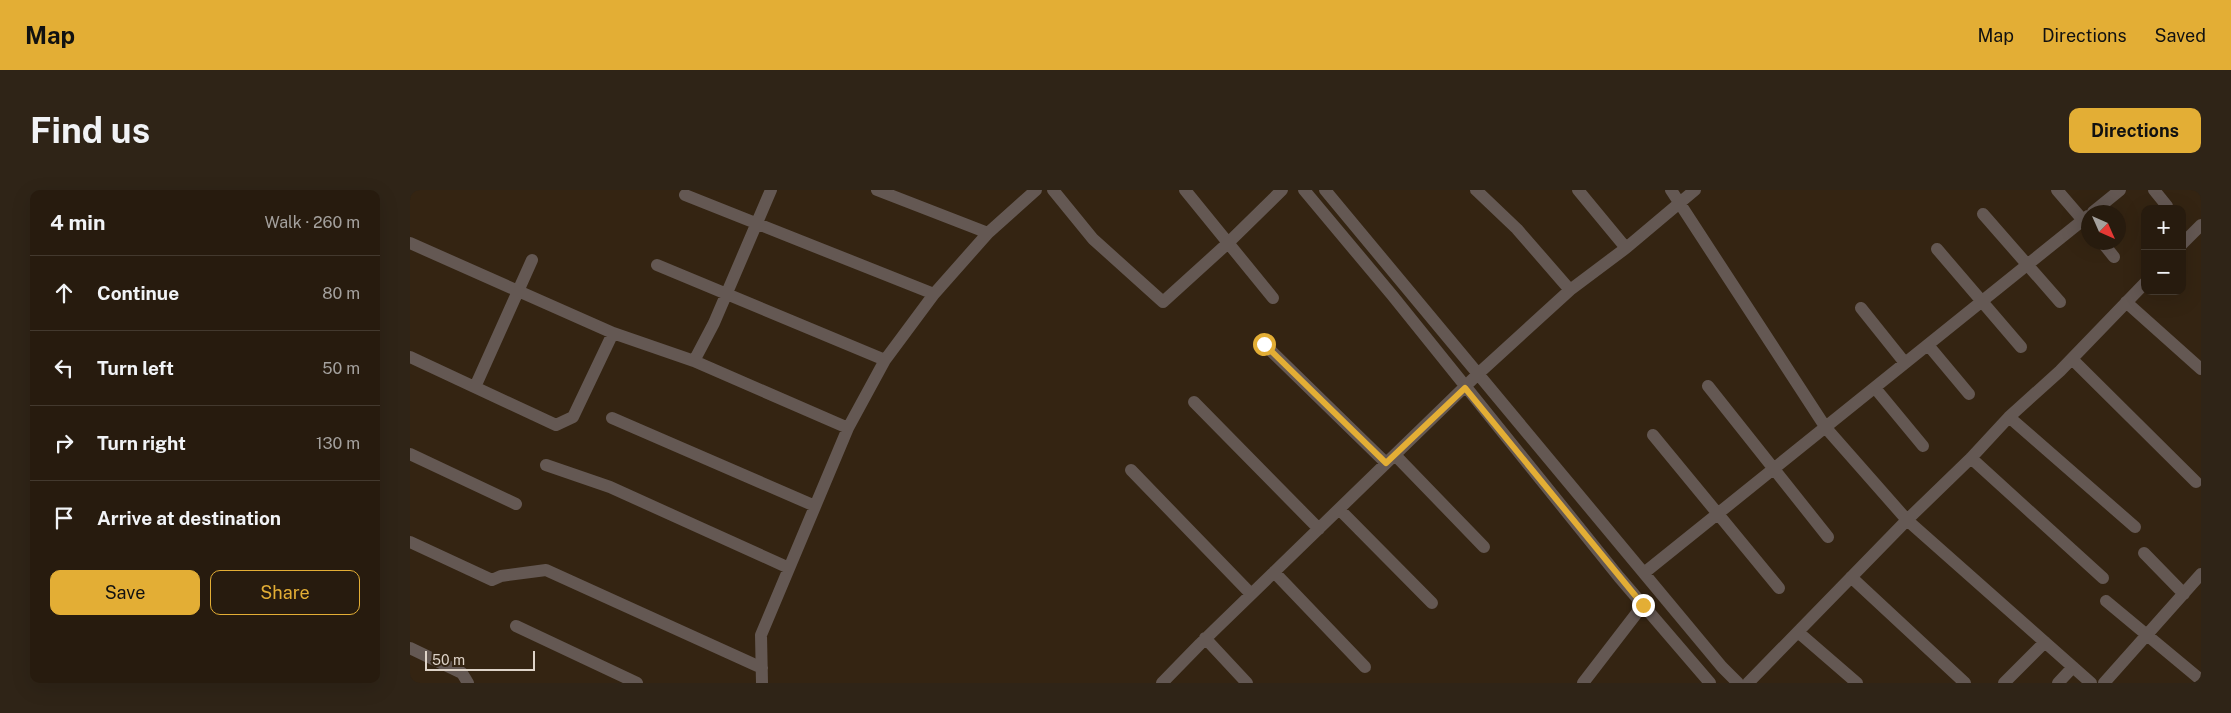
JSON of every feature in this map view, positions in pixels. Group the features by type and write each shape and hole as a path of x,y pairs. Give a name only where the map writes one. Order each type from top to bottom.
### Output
{"street":[{"path":"694,361 771,190"},
{"path":"877,190 988,233"},
{"path":"762,683 761,635 848,428 885,360 934,294 988,233 1036,190"},
{"path":"1053,190 1094,239 1163,302 1228,243 1282,190"},
{"path":"1185,190 1273,298"},
{"path":"1304,190 1643,605 1710,683"},
{"path":"1325,190 1738,683"},
{"path":"1476,190 1517,229 1570,290"},
{"path":"1578,190 1626,248"},
{"path":"1671,190 1826,428 1907,520 2091,683"},
{"path":"1162,683 1205,638 1479,373 1570,290 1626,248 1695,190"},
{"path":"2057,190 2081,212"},
{"path":"2103,205 2120,190"},
{"path":"2154,190 2166,205"},
{"path":"685,195 934,294"},
{"path":"1983,214 2060,302"},
{"path":"1644,573 1906,362 2081,224"},
{"path":"2186,240 2201,225"},
{"path":"410,243 613,333 694,361 848,428"},
{"path":"1937,249 2021,347"},
{"path":"2108,250 2114,257"},
{"path":"475,387 532,260"},
{"path":"657,266 885,360"},
{"path":"1748,683 1907,520 1971,458 2009,417 2072,359 2141,287"},
{"path":"2126,302 2201,369"},
{"path":"1861,308 1906,362"},
{"path":"410,357 556,424 565,422 573,417 581,405 613,333"},
{"path":"1264,344 1484,547"},
{"path":"1928,345 1970,394"},
{"path":"2072,359 2196,482"},
{"path":"1708,386 1828,537"},
{"path":"1875,388 1923,446"},
{"path":"1194,402 1319,528"},
{"path":"2009,417 2135,527"},
{"path":"612,418 815,506"},
{"path":"1653,435 1780,588"},
{"path":"410,454 516,504"},
{"path":"1971,458 2103,578"},
{"path":"546,465 610,487 789,568"},
{"path":"1131,470 1251,594"},
{"path":"1338,509 1432,603"},
{"path":"410,542 492,580 501,576 546,570 762,668"},
{"path":"2144,553 2184,594"},
{"path":"1274,572 1365,667"},
{"path":"1851,577 1965,683"},
{"path":"2104,683 2199,579"},
{"path":"2106,601 2201,680"},
{"path":"1583,683 1643,605"},
{"path":"516,626 637,683"},
{"path":"1798,632 1856,683"},
{"path":"1205,638 1248,683"},
{"path":"2004,683 2045,642"},
{"path":"410,648 462,673 468,683"},
{"path":"2058,683 2072,667"}],"route":[{"path":"1264,344 1386,463 1465,388 1643,605"}]}
